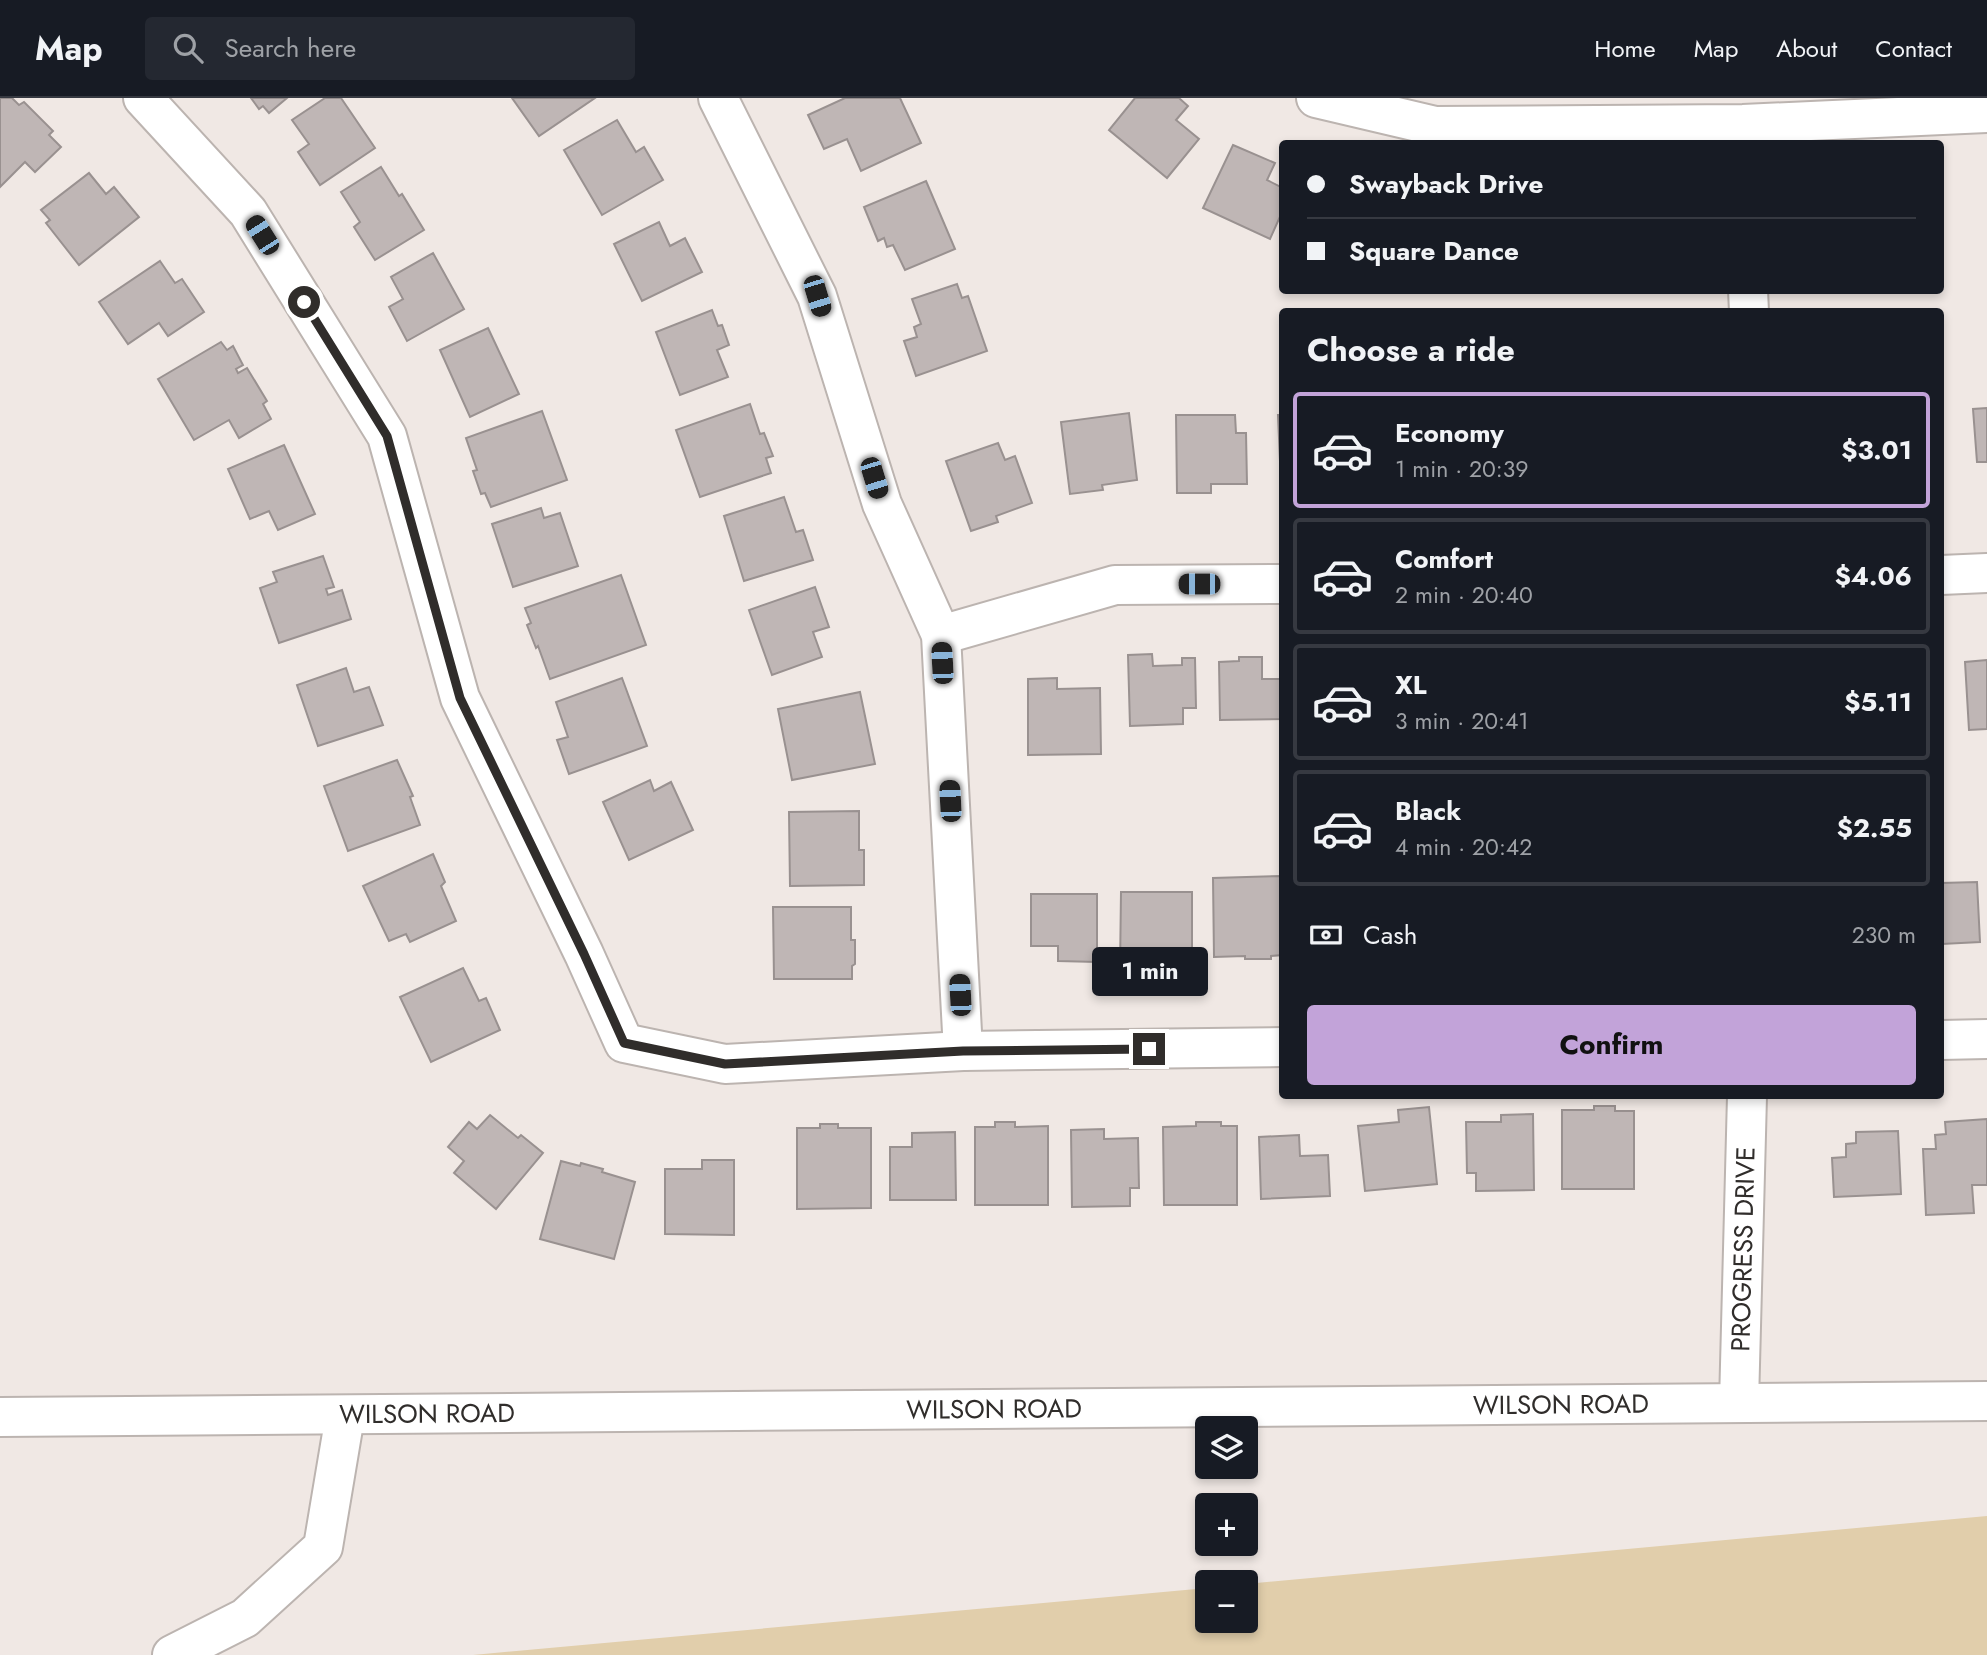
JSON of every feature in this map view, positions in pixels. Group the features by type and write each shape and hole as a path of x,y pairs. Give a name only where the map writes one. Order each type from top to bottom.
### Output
{"street":[{"path":"143,98 248,212 387,436 460,698 624,1043 725,1064 963,1051 1279,1048"},
{"path":"718,98 817,296 882,503 941,635 963,1051"},
{"path":"1316,98 1435,126 1743,122 1987,113"},
{"path":"1944,575 1987,573"},
{"path":"941,635 1115,585 1279,584"},
{"path":"1944,1040 1987,1039"},
{"name":"PROGRESS DRIVE","path":"1739,1402 1747,1099"},
{"name":"WILSON ROAD","path":"0,1417 1987,1401"},
{"path":"172,1655 245,1618 323,1547 345,1416"}],"shaded area":[{"path":"1987,1516 1987,1655 473,1655 1195,1589 1195,1633 1258,1633 1258,1583"}],"building":[{"path":"0,98 12,98 19,105 24,102 53,131 49,135 61,147 35,172 25,162 0,187"},
{"path":"251,98 287,98 269,113 263,106 259,109"},
{"path":"325,98 341,98 375,148 320,185 298,152 309,144 292,120"},
{"path":"512,98 595,98 539,136"},
{"path":"845,98 900,98 921,143 861,171 847,139 824,149 808,115"},
{"path":"1135,98 1179,98 1188,106 1176,120 1199,139 1167,178 1109,130"},
{"path":"617,120 636,152 644,147 663,180 602,215 564,150"},
{"path":"1233,145 1275,163 1267,180 1279,186 1279,219 1270,239 1203,208"},
{"path":"381,167 399,196 402,194 424,230 375,260 354,227 360,222 341,192"},
{"path":"89,173 106,194 114,187 139,217 79,265 46,223 50,220 41,210"},
{"path":"926,181 955,249 905,270 893,245 887,247 884,238 878,241 864,207"},
{"path":"659,222 670,246 685,238 702,272 642,301 614,244"},
{"path":"433,253 464,309 407,341 389,307 403,299 391,277"},
{"path":"160,261 175,283 182,279 204,312 168,336 159,323 128,344 99,302"},
{"path":"957,284 962,298 968,296 987,351 916,376 904,341 917,337 914,327 921,324 912,299"},
{"path":"712,310 718,326 722,325 729,345 717,350 728,377 680,395 656,332"},
{"path":"488,328 519,394 470,417 440,350"},
{"path":"221,342 227,350 233,346 243,365 236,369 238,373 247,368 267,401 263,404 271,419 239,438 229,420 194,440 158,379"},
{"path":"750,404 760,434 764,433 773,456 766,458 771,473 700,497 676,430"},
{"path":"1987,408 1987,462 1977,462 1973,409"},
{"path":"542,411 567,480 491,507 485,493 481,494 473,471 477,470 466,438"},
{"path":"1129,413 1137,480 1102,485 1103,490 1070,494 1061,422"},
{"path":"1176,415 1235,415 1236,433 1246,433 1247,484 1211,484 1211,493 1177,493"},
{"path":"998,443 1005,460 1015,456 1032,503 996,516 998,522 971,531 946,461"},
{"path":"284,445 315,514 278,530 269,511 250,519 228,469"},
{"path":"784,497 796,532 803,530 813,560 744,581 724,516"},
{"path":"541,508 544,518 560,513 578,566 513,587 492,524"},
{"path":"323,556 334,587 326,589 328,595 342,590 351,619 279,643 260,588 277,582 273,572"},
{"path":"621,575 646,645 550,679 527,625 531,623 525,608"},
{"path":"815,587 829,627 813,632 822,657 772,675 749,610"},
{"path":"1152,654 1153,666 1182,665 1182,658 1195,658 1196,708 1183,708 1183,724 1130,726 1128,655"},
{"path":"1239,657 1262,657 1262,679 1279,679 1279,719 1220,720 1219,662 1239,661"},
{"path":"1987,660 1987,729 1969,730 1965,662"},
{"path":"346,668 354,692 369,687 383,725 318,746 297,685"},
{"path":"622,678 647,746 569,774 557,740 568,737 556,702"},
{"path":"1057,678 1057,689 1100,688 1101,754 1028,755 1028,679"},
{"path":"860,692 875,764 792,780 778,709"},
{"path":"397,760 413,796 410,797 420,825 348,851 324,786"},
{"path":"650,780 654,791 671,782 693,830 629,860 603,802"},
{"path":"859,811 859,850 864,850 864,885 790,886 789,812"},
{"path":"433,854 445,882 441,886 456,921 410,942 406,934 389,941 363,886"},
{"path":"1279,876 1279,955 1271,956 1271,959 1214,957 1213,878"},
{"path":"1977,882 1980,942 1944,944 1944,883"},
{"path":"1121,892 1192,892 1192,961 1156,961 1156,969 1120,969"},
{"path":"1031,894 1097,894 1097,962 1058,961 1058,946 1031,946"},
{"path":"773,907 851,907 851,940 855,940 852,979 774,979"},
{"path":"463,968 479,1001 486,998 500,1030 431,1062 400,997"},
{"path":"1594,1106 1615,1106 1615,1111 1634,1111 1634,1189 1562,1189 1562,1110 1594,1110"},
{"path":"1429,1107 1437,1184 1365,1191 1358,1126 1399,1122 1398,1110"},
{"path":"1533,1114 1534,1190 1476,1191 1476,1173 1467,1173 1466,1122 1501,1122 1501,1115"},
{"path":"490,1115 518,1138 521,1135 543,1153 496,1209 454,1173 464,1161 448,1147 469,1122 477,1129"},
{"path":"1987,1119 1987,1185 1972,1185 1974,1213 1926,1215 1923,1149 1936,1149 1935,1135 1946,1134 1945,1122"},
{"path":"995,1122 1015,1122 1015,1127 1048,1126 1048,1205 975,1205 975,1127 995,1127"},
{"path":"1196,1122 1221,1122 1221,1126 1237,1126 1237,1205 1164,1205 1163,1127 1196,1126"},
{"path":"820,1124 838,1124 838,1128 871,1128 871,1208 797,1209 797,1128 820,1128"},
{"path":"1104,1129 1104,1139 1138,1138 1139,1188 1130,1188 1130,1206 1072,1207 1071,1130"},
{"path":"1898,1131 1901,1194 1834,1197 1832,1158 1846,1157 1846,1144 1856,1143 1856,1132"},
{"path":"955,1132 956,1200 890,1200 890,1147 912,1147 912,1133"},
{"path":"1299,1135 1300,1156 1328,1155 1330,1196 1261,1199 1259,1137"},
{"path":"702,1160 734,1160 734,1235 665,1234 665,1169 702,1169"},
{"path":"561,1161 603,1169 602,1172 635,1182 614,1259 540,1239"}],"route":[{"path":"304,302 387,436 460,698 624,1043 725,1064 963,1051 1149,1049"}]}
